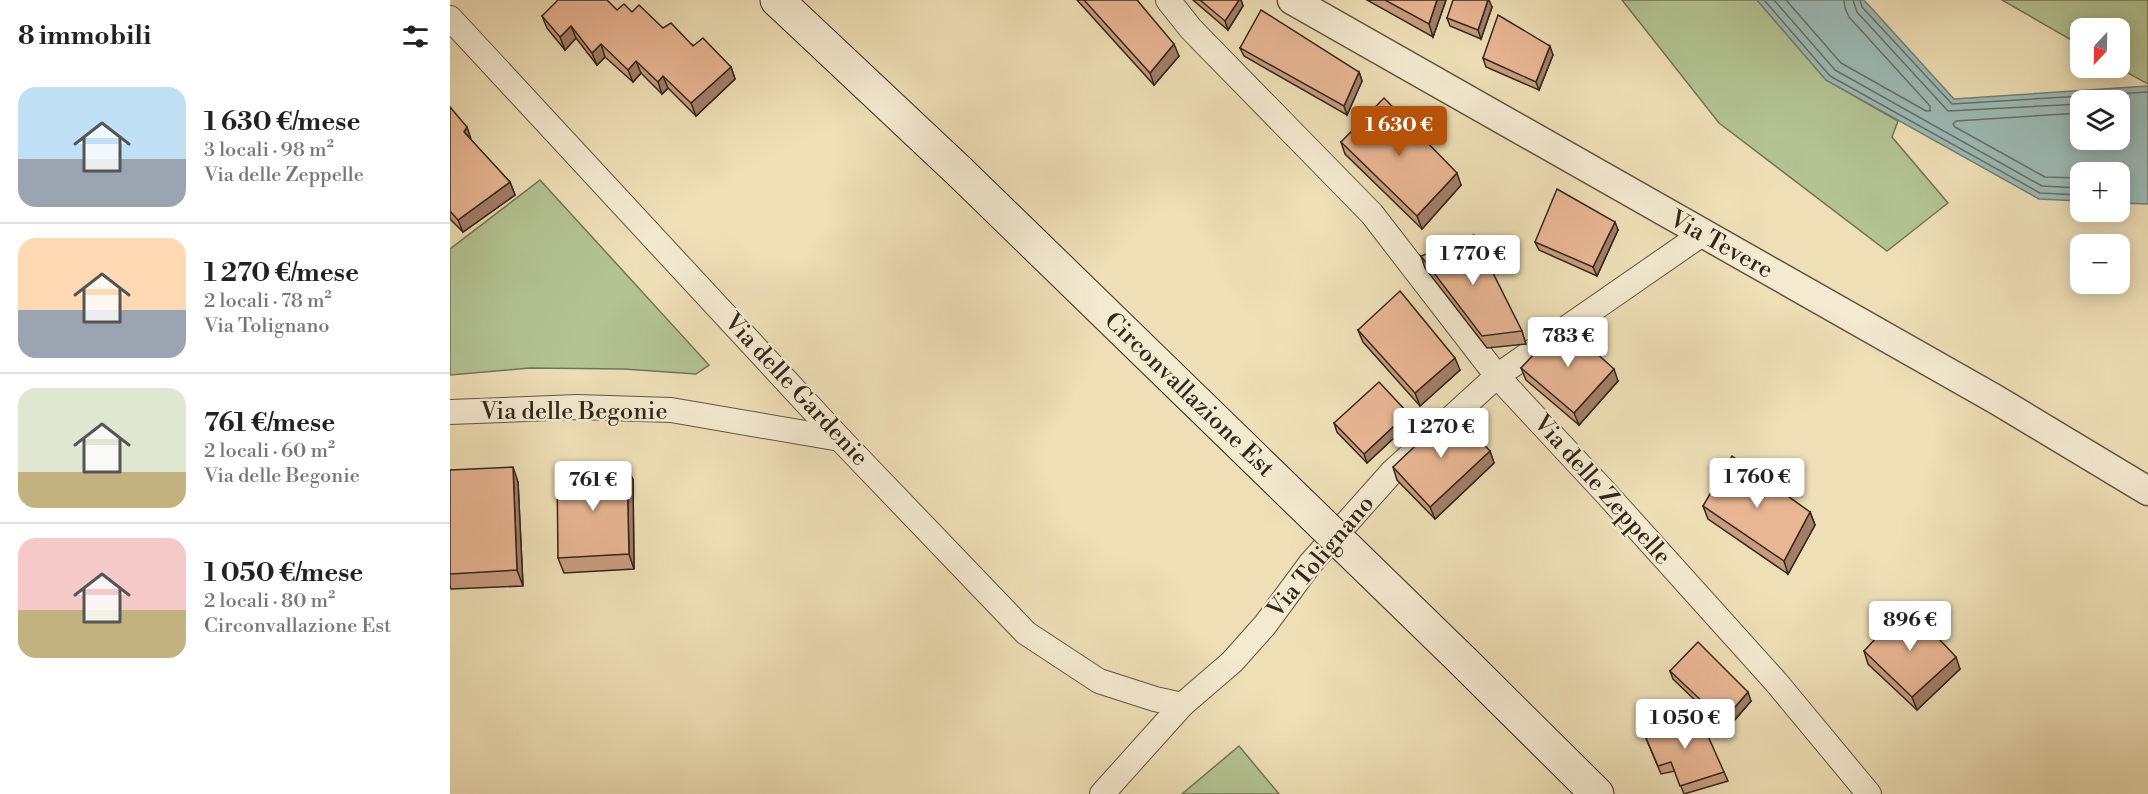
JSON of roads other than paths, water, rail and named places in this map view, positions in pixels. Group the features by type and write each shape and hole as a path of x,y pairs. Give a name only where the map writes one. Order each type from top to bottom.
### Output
{"main road":[{"name":"Circonvallazione Est","path":"777,0 960,172 1597,794"}],"street":[{"name":"Via delle Zeppelle","path":"1168,0 1191,29 1372,214 1497,376 1776,682 1869,794"},
{"name":"Via Tevere","path":"1292,0 1995,399 2148,491"},
{"name":"Via delle Gardenie","path":"450,18 840,439 1026,633 1099,681 1182,705"},
{"name":"Via Tolignano","path":"1102,794 1182,705 1232,662 1265,625 1310,564 1394,471 1497,376 1702,234"},
{"name":"Via delle Begonie","path":"450,412 577,407 671,410 840,439"}],"water":[{"path":"1757,0 1864,0 1954,99 2070,91 2070,150 2130,150 2130,90 2088,90 2148,86 2148,204 2130,203 2130,162 2070,162 2070,201 2039,199 1826,80"}]}
